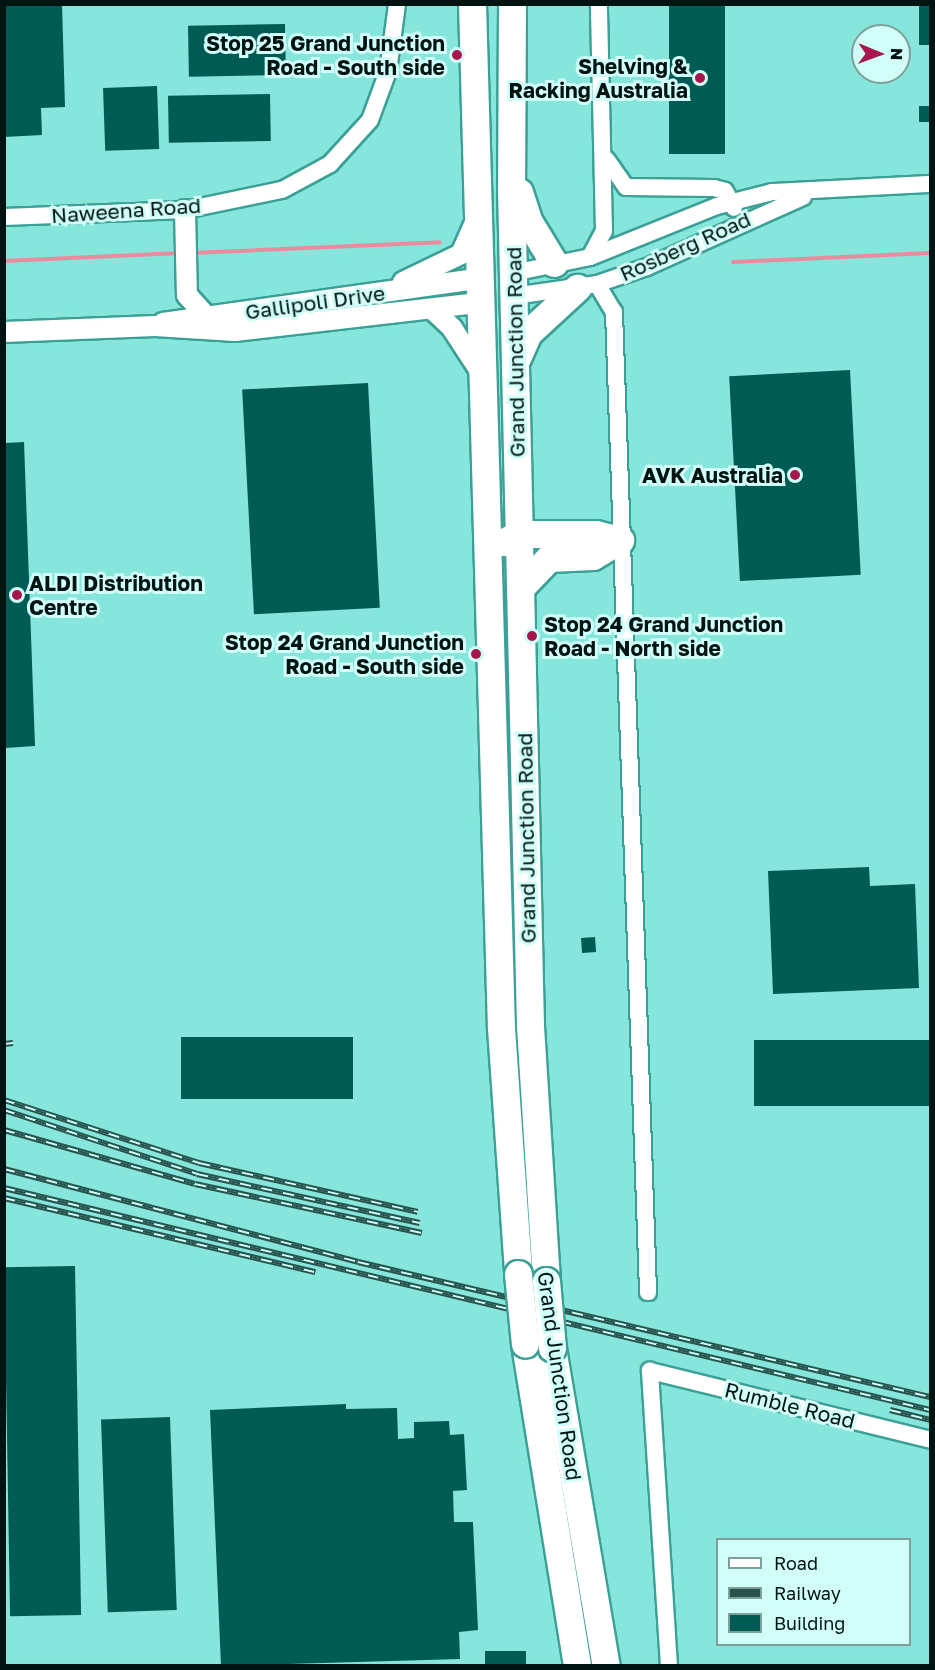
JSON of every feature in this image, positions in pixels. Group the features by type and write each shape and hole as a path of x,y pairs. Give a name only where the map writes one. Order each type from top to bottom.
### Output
{"highway":[{"name":"Grand Junction Road","path":"472,4 475,221 489,566 501,1028 525,1344 577,1665"},
{"name":"Grand Junction Road","path":"512,4 511,169 530,1026 552,1348 606,1665"},
{"path":"511,169 529,222 554,264"},
{"path":"477,291 514,285"},
{"path":"516,359 528,333 587,286"},
{"path":"489,566 502,543 519,534 596,534 620,540"},
{"path":"521,587 549,558 593,556 620,540"}],"street":[{"name":"Naweena Road","path":"4,217 185,210 282,190 330,164 370,120 388,71 398,4"},
{"path":"590,257 604,231 606,156 599,4"},
{"path":"606,156 626,187 714,188 733,201 731,225"},
{"name":"Rosberg Road","path":"514,285 554,264 590,257 733,201 772,192 930,184"},
{"name":"Rosberg Road","path":"514,285 587,286 657,262 731,225 787,201 854,188"},
{"path":"185,210 187,295 206,316"},
{"path":"363,296 437,269 461,254 475,221"},
{"path":"587,286 614,312 613,344 648,1292"},
{"name":"Gallipoli Drive","path":"155,326 206,316 363,296 477,291"},
{"name":"Gallipoli Drive","path":"4,332 155,326 235,331 433,310 477,291"},
{"path":"433,310 452,328 480,371"},
{"name":"Rumble Road","path":"669,1665 650,1371 930,1440"}],"building":[{"path":"4,4 62,4 65,107 41,108 42,135 4,137"},
{"name":"Shelving & Racking Australia","path":"669,4 725,4 725,154 669,154"},
{"path":"919,6 930,6 930,45 919,45"},
{"path":"285,24 286,75 189,77 188,26"},
{"path":"157,86 159,149 105,151 103,88"},
{"path":"270,94 271,141 169,143 168,96"},
{"path":"919,106 930,106 930,122 919,122"},
{"name":"AVK Australia","path":"850,370 861,575 740,581 729,376"},
{"path":"368,383 380,608 254,614 242,390"},
{"name":"ALDI Distribution Centre","path":"24,442 35,746 5,748 5,443"},
{"path":"869,867 870,886 915,884 919,988 773,994 768,871"},
{"path":"595,937 596,952 582,953 581,938"},
{"path":"181,1037 353,1037 353,1099 181,1099"},
{"path":"754,1040 930,1040 930,1106 754,1106"},
{"path":"75,1266 81,1615 10,1616 4,1267"},
{"path":"346,1404 346,1409 397,1408 398,1439 414,1438 414,1422 449,1421 450,1435 464,1434 467,1490 453,1491 454,1522 473,1522 478,1630 459,1632 460,1659 221,1666 210,1410"},
{"path":"170,1417 177,1610 108,1612 101,1419"},
{"path":"485,1651 526,1651 526,1666 485,1666"}],"waterway":[{"path":"191,253 440,242"},
{"path":"4,261 181,253"},
{"path":"733,262 930,253"}],"railway":[{"path":"4,1044 13,1043"},
{"path":"4,1100 199,1163 418,1212"},
{"path":"4,1110 197,1174 420,1223"},
{"path":"4,1130 195,1184 422,1233"},
{"path":"4,1169 358,1262 930,1397"},
{"path":"4,1188 930,1410"},
{"path":"4,1198 315,1272"},
{"path":"890,1410 930,1420"}],"place":[{"name":"Stop 25 Grand Junction Road - South side","path":"457,55"},
{"name":"Shelving & Racking Australia","path":"700,78"},
{"name":"AVK Australia","path":"795,475"},
{"name":"ALDI Distribution Centre","path":"17,595"},
{"name":"Stop 24 Grand Junction Road - North side","path":"532,636"},
{"name":"Stop 24 Grand Junction Road - South side","path":"476,654"}]}
